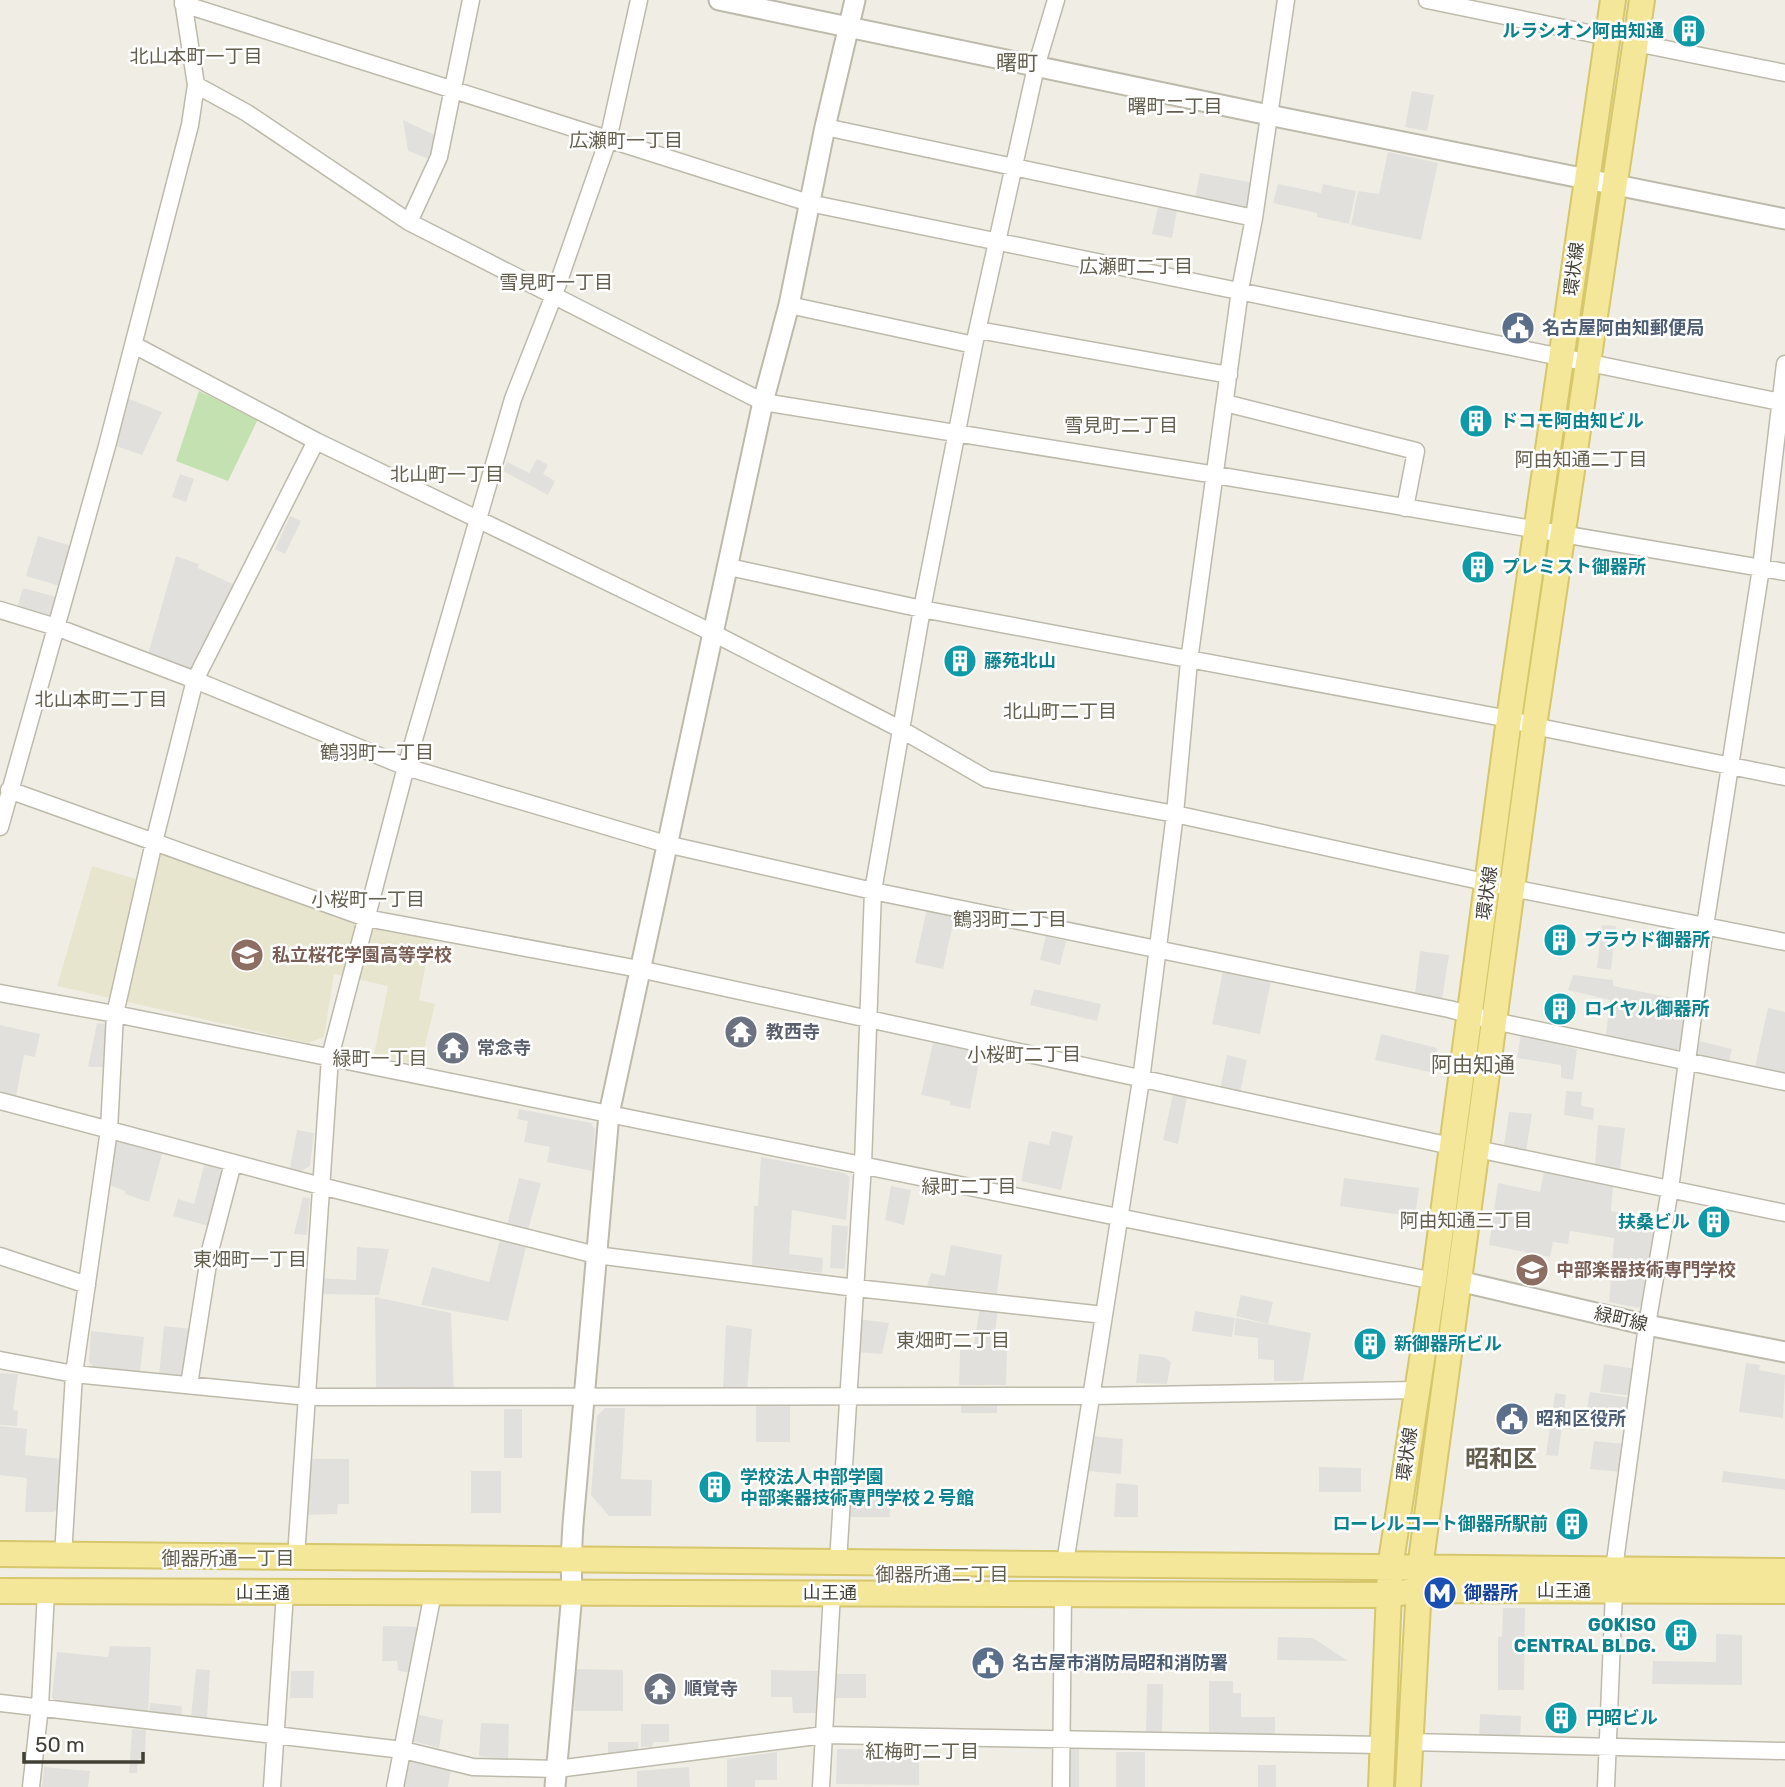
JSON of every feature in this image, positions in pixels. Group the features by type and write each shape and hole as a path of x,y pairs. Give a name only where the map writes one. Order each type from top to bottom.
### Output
{"main road":[{"name":"環状線","path":"1408,1787 1420,1579 1494,1021 1509,719 1563,356 1586,177 1614,0"},
{"name":"環状線","path":"1381,1787 1390,1568 1434,1281 1468,1013 1500,885 1534,726 1642,0"},
{"name":"山王通","path":"0,1554 1390,1568 1420,1579 1614,1580 1785,1571"},
{"name":"山王通","path":"0,1591 285,1594 1388,1595 1420,1579"},
{"name":"山王通","path":"1614,1580 1785,1591"}],"street":[{"path":"409,222 439,157 471,0"},
{"path":"296,1558 330,1057 406,767 513,399 554,295 608,140 639,0"},
{"path":"719,0 1785,219"},
{"path":"556,1778 608,1114 855,0"},
{"path":"838,1562 863,1164 873,891 922,610 976,338 1035,67 1056,0"},
{"path":"1065,1563 1141,1080 1175,814 1189,661 1240,290 1254,218 1286,0"},
{"path":"1427,0 1486,6 1608,37"},
{"path":"0,827 134,345 190,125 195,85 183,2 810,204 1782,402"},
{"path":"1636,43 1785,73"},
{"path":"195,85 247,113 409,222 764,402 1216,475 1785,572"},
{"path":"825,127 1254,218"},
{"path":"789,305 976,338 1229,375"},
{"path":"134,345 316,441 713,633 902,730 987,779 1175,814 1500,885 1785,942"},
{"path":"1606,1787 1614,1580 1647,1325 1670,1189 1704,926 1761,568 1785,364"},
{"path":"1225,403 1416,451 1405,508"},
{"path":"63,1556 74,1374 109,1130 115,1014 154,842 195,680 316,441"},
{"path":"729,567 922,610 1509,719 1785,777"},
{"path":"0,610 56,627 195,680 406,767 666,844 873,891 1468,1013 1494,1021 1785,1082"},
{"path":"9,790 366,918 639,969 1451,1146"},
{"path":"0,993 863,1164 1434,1281"},
{"path":"0,1101 596,1255 856,1288 1104,1315"},
{"path":"1477,1149 1785,1213"},
{"path":"189,1385 210,1251 233,1163"},
{"path":"0,1256 87,1285"},
{"name":"緑町線","path":"1459,1281 1647,1325 1785,1352"},
{"path":"0,1360 74,1374 308,1398 1090,1396 1416,1390"},
{"path":"31,1787 40,1706 46,1592"},
{"path":"395,1787 433,1593"},
{"path":"821,1787 832,1593"},
{"path":"272,1787 285,1594"},
{"path":"1061,1787 1063,1594"},
{"path":"0,1703 402,1750 473,1767 556,1778 824,1735 1382,1745"},
{"path":"1410,1742 1785,1751"}],"shaded area":[{"path":"1412,91 1434,95 1427,131 1405,127"},
{"path":"403,120 439,137 432,160 408,151"},
{"path":"1388,152 1438,163 1421,240 1351,225 1358,191 1379,194"},
{"path":"1200,173 1254,183 1248,210 1194,204"},
{"path":"1278,184 1321,193 1323,184 1356,191 1349,224 1273,203"},
{"path":"1158,207 1177,210 1172,238 1152,234"},
{"path":"127,398 162,412 142,455 113,445"},
{"path":"537,459 548,465 543,474 555,481 548,495 503,471 507,462 529,473"},
{"path":"180,474 194,479 186,502 172,497"},
{"path":"290,516 301,521 285,554 275,549"},
{"path":"38,536 72,546 60,586 26,576"},
{"path":"176,556 199,564 198,568 237,586 196,672 147,658"},
{"path":"23,588 57,597 52,616 45,619 16,611"},
{"name":"私立桜花学園高等学校","path":"157,852 354,919 431,936 419,1000 435,1004 420,1066 374,1054 388,986 334,974 324,1037 308,1043 57,986 92,866 150,883"},
{"path":"927,909 955,915 943,969 915,963"},
{"path":"1602,925 1616,926 1611,970 1597,968"},
{"path":"1046,936 1066,941 1060,965 1040,960"},
{"path":"1420,951 1449,955 1442,999 1415,994"},
{"path":"1223,971 1271,981 1260,1034 1212,1024"},
{"path":"1573,975 1613,980 1613,986 1688,1001 1680,1048 1675,1051 1606,1035 1610,1000 1568,990"},
{"path":"1034,989 1101,1004 1097,1021 1030,1005"},
{"path":"1768,1008 1785,1012 1785,1074 1755,1067"},
{"path":"97,1023 106,1024 111,1032 106,1067 88,1067"},
{"path":"0,1025 40,1034 35,1057 24,1055 16,1096 0,1091"},
{"path":"1381,1034 1437,1048 1434,1073 1375,1060"},
{"path":"1521,1034 1577,1049 1573,1080 1561,1078 1561,1065 1517,1058"},
{"path":"1699,1041 1732,1049 1729,1062 1704,1057 1697,1052"},
{"path":"933,1043 981,1053 970,1109 950,1105 950,1101 921,1095"},
{"path":"1227,1055 1247,1060 1240,1093 1220,1089"},
{"path":"1566,1091 1582,1092 1581,1106 1594,1108 1593,1120 1564,1115"},
{"path":"1173,1094 1187,1097 1178,1144 1163,1140"},
{"path":"519,1109 591,1123 595,1129 592,1171 547,1162 550,1147 524,1142 528,1121 517,1119"},
{"path":"1509,1112 1532,1114 1526,1151 1504,1145"},
{"path":"1598,1125 1625,1128 1620,1170 1595,1164"},
{"path":"297,1130 314,1133 310,1166 301,1171 290,1168"},
{"path":"1052,1131 1073,1136 1061,1190 1021,1181 1029,1141 1049,1145"},
{"path":"121,1140 163,1150 149,1202 111,1186 115,1145"},
{"path":"761,1157 844,1173 850,1177 846,1220 792,1210 789,1254 823,1258 822,1273 752,1265 754,1206 758,1206"},
{"path":"205,1162 227,1168 212,1227 173,1216 178,1199 194,1204"},
{"path":"1544,1171 1613,1187 1611,1211 1657,1220 1644,1304 1638,1308 1609,1302 1614,1238 1570,1231 1568,1244 1553,1242 1550,1257 1489,1245 1498,1183 1540,1192"},
{"path":"519,1178 541,1183 528,1230 507,1225"},
{"path":"1344,1178 1419,1188 1415,1217 1340,1206"},
{"path":"891,1186 911,1190 904,1225 885,1220"},
{"path":"303,1197 310,1198 307,1235 294,1234"},
{"path":"832,1225 848,1226 845,1269 830,1268"},
{"path":"500,1240 526,1247 508,1321 421,1305 432,1267 489,1282"},
{"path":"951,1245 1002,1255 997,1293 927,1286 931,1273 945,1276"},
{"path":"357,1247 389,1249 379,1295 318,1294 318,1278 356,1280"},
{"path":"1241,1295 1273,1302 1268,1324 1236,1316"},
{"path":"375,1297 451,1313 454,1394 376,1393"},
{"path":"980,1307 998,1309 993,1350 1007,1351 1006,1385 959,1385 960,1350 973,1350"},
{"path":"1195,1311 1235,1318 1232,1337 1192,1331"},
{"path":"1236,1318 1311,1333 1303,1381 1274,1381 1274,1360 1258,1359 1258,1338 1234,1335"},
{"path":"858,1319 889,1323 882,1354 856,1352"},
{"path":"726,1325 752,1329 747,1389 723,1389"},
{"path":"164,1326 192,1329 185,1380 159,1375"},
{"path":"91,1331 144,1337 140,1372 94,1367 89,1362"},
{"path":"1139,1354 1164,1357 1171,1362 1167,1384 1136,1383"},
{"path":"1746,1363 1760,1365 1759,1370 1785,1375 1783,1418 1739,1412"},
{"path":"1604,1364 1637,1369 1633,1396 1600,1392"},
{"path":"0,1373 18,1374 13,1410 18,1411 17,1426 0,1425"},
{"path":"1590,1392 1632,1398 1627,1430 1584,1424"},
{"path":"1555,1393 1566,1395 1558,1456 1546,1455"},
{"path":"997,1403 997,1413 961,1413 961,1404"},
{"path":"756,1406 790,1406 790,1442 756,1442"},
{"path":"605,1408 625,1408 621,1479 652,1480 651,1516 609,1516 591,1495 597,1416"},
{"path":"504,1409 522,1409 522,1458 504,1458"},
{"path":"0,1426 27,1429 25,1455 62,1459 59,1509 54,1512 25,1512 27,1478 0,1475"},
{"path":"1093,1436 1123,1439 1121,1474 1088,1471"},
{"path":"1594,1441 1624,1444 1621,1472 1590,1469"},
{"path":"306,1459 349,1459 349,1504 338,1504 337,1514 303,1515"},
{"path":"1319,1467 1361,1468 1361,1492 1319,1492"},
{"path":"471,1471 501,1471 501,1513 471,1513"},
{"path":"1723,1471 1785,1479 1785,1490 1722,1482"},
{"path":"1116,1483 1138,1485 1138,1517 1114,1517"},
{"path":"848,1494 891,1495 890,1517 846,1517"},
{"path":"1503,1608 1525,1608 1524,1690 1498,1690 1498,1637 1502,1636"},
{"path":"383,1626 424,1627 415,1673 398,1671 397,1661 382,1661"},
{"path":"1716,1634 1742,1635 1742,1685 1652,1684 1653,1661 1716,1662"},
{"path":"1278,1637 1313,1638 1348,1661 1277,1660"},
{"path":"110,1646 151,1647 148,1714 56,1705 52,1697 57,1652 108,1657"},
{"path":"196,1669 210,1670 207,1719 191,1717"},
{"path":"576,1669 623,1670 623,1711 574,1711"},
{"path":"771,1670 819,1671 818,1713 793,1713 792,1697 771,1697"},
{"path":"291,1671 314,1671 313,1698 290,1698"},
{"path":"836,1674 866,1674 866,1698 835,1698"},
{"path":"1209,1681 1233,1681 1233,1693 1241,1693 1241,1717 1275,1717 1275,1736 1209,1735"},
{"path":"1147,1684 1163,1684 1162,1734 1146,1734"},
{"path":"150,1703 182,1706 181,1717 149,1714"},
{"path":"415,1714 443,1720 439,1748 411,1741"},
{"path":"1480,1714 1521,1716 1520,1740 1479,1739"},
{"path":"481,1723 509,1724 508,1760 479,1756"},
{"path":"641,1724 669,1724 669,1742 653,1742 652,1747 641,1747"},
{"path":"132,1729 146,1730 145,1758 138,1759 137,1773 129,1773"},
{"path":"608,1742 638,1742 638,1752 608,1756"},
{"path":"1079,1748 1079,1787 1069,1787 1069,1752"},
{"path":"837,1749 919,1750 919,1785 836,1784"},
{"path":"777,1752 777,1780 755,1780 755,1787 727,1787 727,1759"},
{"path":"1116,1752 1145,1752 1145,1787 1116,1787"},
{"path":"405,1757 451,1769 448,1787 399,1787"},
{"path":"1258,1765 1276,1765 1276,1787 1258,1787"},
{"path":"44,1767 90,1771 88,1787 42,1787"},
{"path":"689,1767 690,1787 637,1787 637,1771"}],"green space":[{"path":"199,391 258,419 228,481 176,461"}],"place":[{"name":"ルラシオン阿由知通","path":"1689,31"},
{"name":"名古屋阿由知郵便局","path":"1518,328"},
{"name":"ドコモ阿由知ビル","path":"1476,421"},
{"name":"プレミスト御器所","path":"1478,567"},
{"name":"藤苑北山","path":"960,661"},
{"name":"プラウド御器所","path":"1560,940"},
{"name":"私立桜花学園高等学校","path":"247,955"},
{"name":"ロイヤル御器所","path":"1560,1009"},
{"name":"教西寺","path":"741,1032"},
{"name":"常念寺","path":"453,1048"},
{"name":"扶桑ビル","path":"1714,1222"},
{"name":"中部楽器技術専門学校","path":"1532,1270"},
{"name":"新御器所ビル","path":"1370,1344"},
{"name":"昭和区役所","path":"1512,1419"},
{"name":"学校法人中部学園 中部楽器技術専門学校２号館","path":"715,1487"},
{"name":"ローレルコート御器所駅前","path":"1572,1524"},
{"name":"御器所","path":"1440,1593"},
{"name":"GOKISO CENTRAL BLDG.","path":"1681,1635"},
{"name":"名古屋市消防局昭和消防署","path":"988,1663"},
{"name":"順覚寺","path":"660,1689"},
{"name":"円昭ビル","path":"1561,1718"}],"district":[{"name":"北山本町一丁目","path":"196,56"},
{"name":"曙町","path":"1017,63"},
{"name":"曙町二丁目","path":"1175,106"},
{"name":"広瀬町一丁目","path":"626,140"},
{"name":"広瀬町二丁目","path":"1136,266"},
{"name":"雪見町一丁目","path":"556,282"},
{"name":"雪見町二丁目","path":"1121,425"},
{"name":"阿由知通二丁目","path":"1581,459"},
{"name":"北山町一丁目","path":"447,474"},
{"name":"北山本町二丁目","path":"101,699"},
{"name":"北山町二丁目","path":"1060,711"},
{"name":"鶴羽町一丁目","path":"377,752"},
{"name":"小桜町一丁目","path":"368,899"},
{"name":"鶴羽町二丁目","path":"1010,919"},
{"name":"小桜町二丁目","path":"1024,1054"},
{"name":"緑町一丁目","path":"380,1058"},
{"name":"阿由知通","path":"1473,1065"},
{"name":"緑町二丁目","path":"969,1186"},
{"name":"阿由知通三丁目","path":"1466,1220"},
{"name":"東畑町一丁目","path":"250,1259"},
{"name":"東畑町二丁目","path":"953,1340"},
{"name":"昭和区","path":"1501,1459"},
{"name":"御器所通一丁目","path":"228,1558"},
{"name":"御器所通二丁目","path":"942,1574"},
{"name":"紅梅町二丁目","path":"922,1751"}]}
